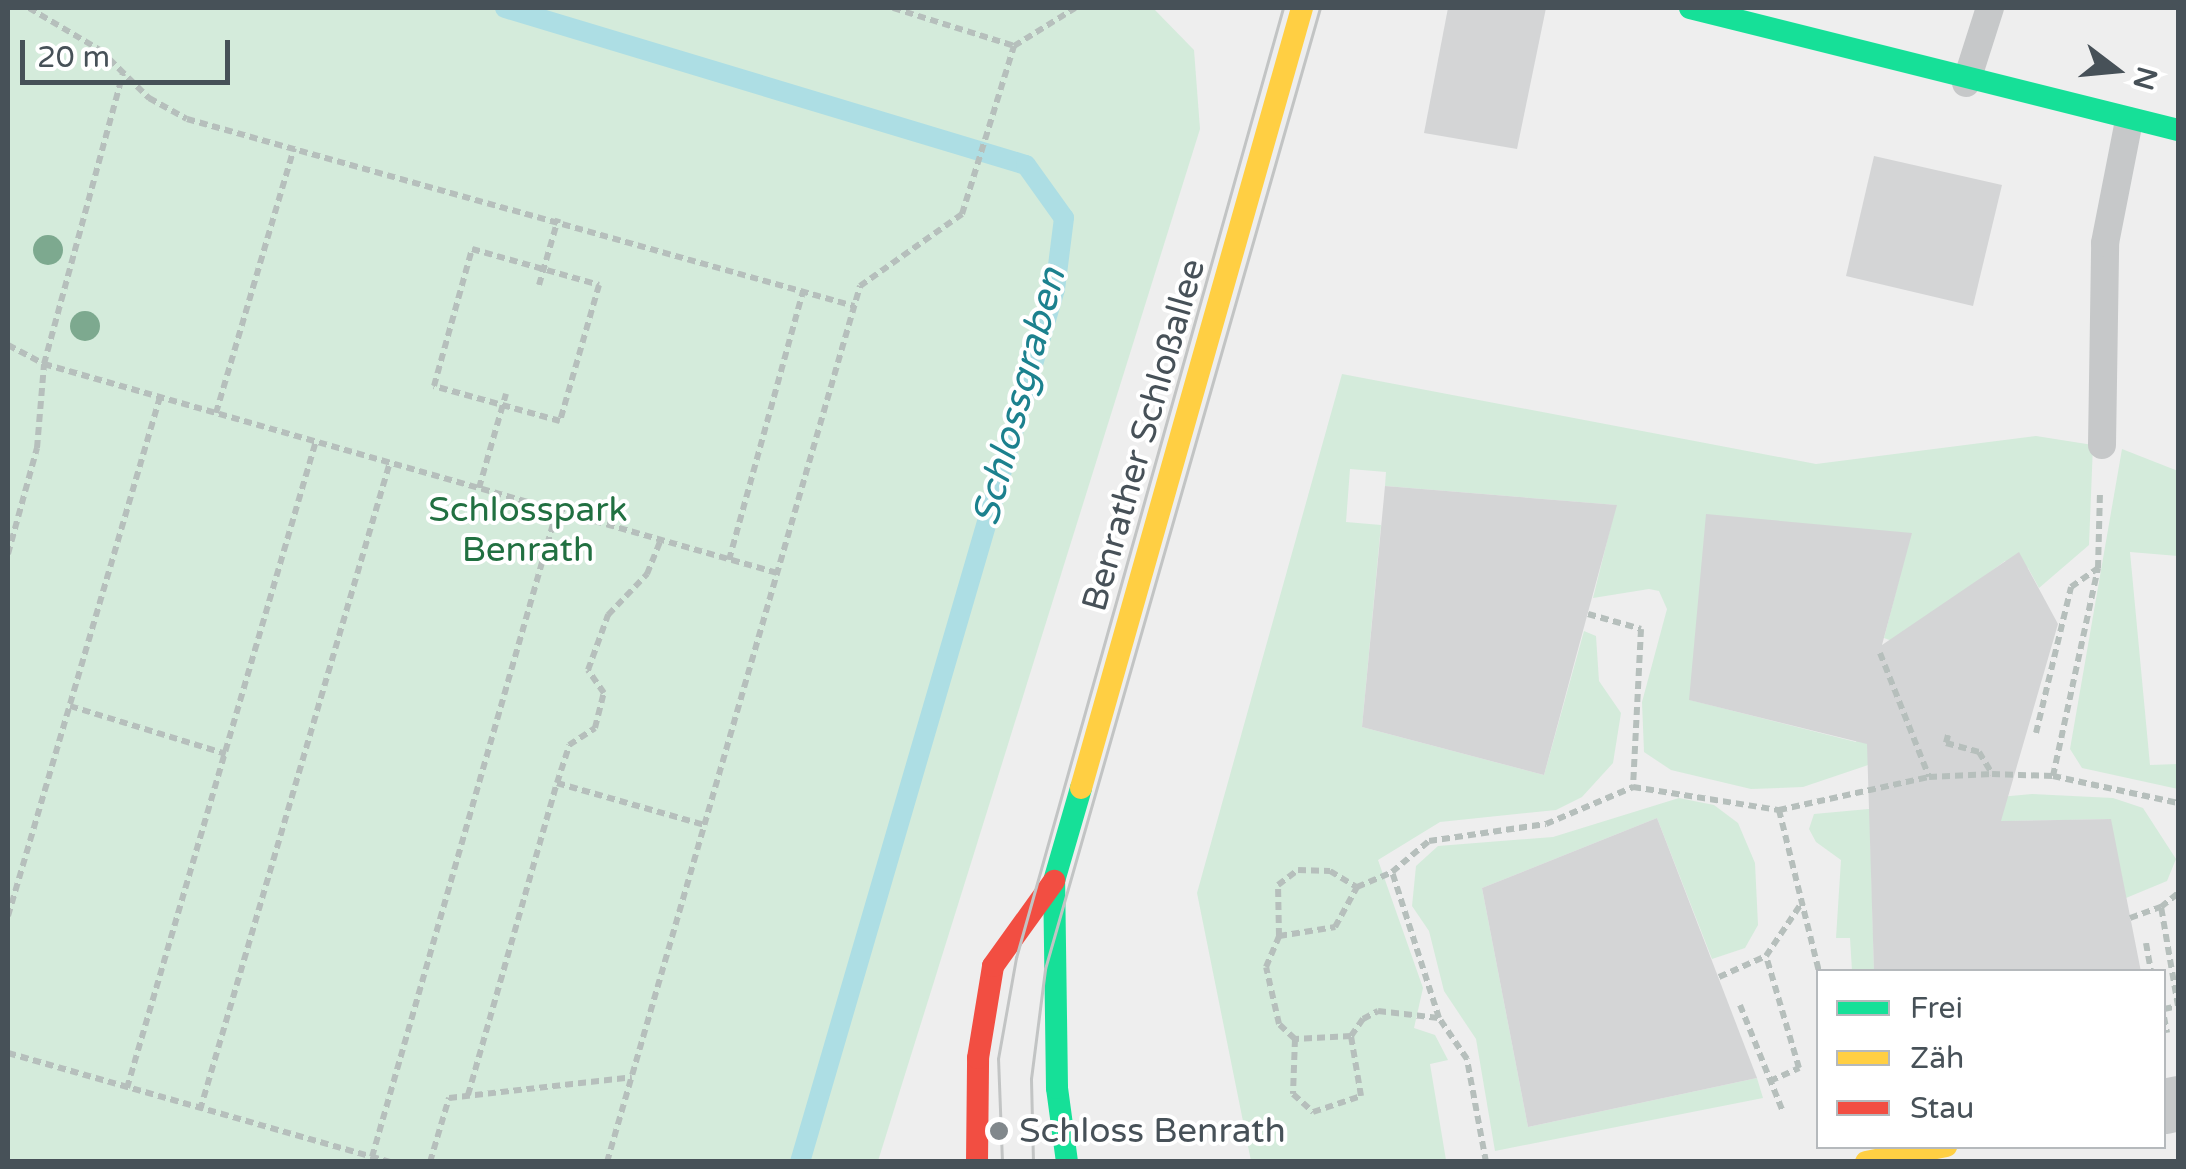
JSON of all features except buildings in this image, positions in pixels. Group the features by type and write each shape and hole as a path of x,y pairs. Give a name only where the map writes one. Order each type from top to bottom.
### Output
{"main road":[{"name":"Benrather Schloßallee","path":"1067,1162 1057,1088 1054,881 1299,8"},
{"path":"1690,8 1966,83 2178,130"},
{"name":"Benrather Schloßallee","path":"977,1162 978,1058 993,966 1054,881"},
{"path":"1866,1162 1931,1149"}],"lane":[{"path":"1966,83 1990,8"},
{"path":"2102,445 2105,242 2129,122"}],"path":[{"path":"29,8 87,41 123,74 186,119 558,219 854,306"},
{"path":"894,8 1014,46"},
{"path":"607,1162 860,286 962,214 1014,46 1075,8"},
{"path":"8,554 36,448 44,364 123,74"},
{"path":"216,413 294,148"},
{"path":"539,285 558,219"},
{"path":"472,249 600,284 560,421 503,406 434,386 472,249"},
{"path":"729,560 804,291"},
{"path":"8,345 44,364 777,573"},
{"path":"480,488 506,394"},
{"path":"8,916 160,397"},
{"path":"127,1088 316,441"},
{"path":"2053,776 2098,568 2102,445"},
{"path":"200,1110 390,462"},
{"path":"372,1157 557,510"},
{"path":"468,1096 569,745 595,728 604,692 588,670 608,615 647,574 661,540"},
{"path":"2036,733 2071,587 2098,568"},
{"path":"1588,614 1641,629 1633,787"},
{"path":"1880,652 1929,777"},
{"path":"69,706 226,754"},
{"path":"1948,735 1946,743 1979,752 1992,774"},
{"path":"1279,936 1335,927 1357,887 1392,872 1428,841 1546,824 1633,787 1779,810 1929,777 1992,774 2053,776 2178,804"},
{"path":"557,783 704,825"},
{"path":"1779,810 1818,969"},
{"path":"1351,1036 1361,1096 1313,1112 1293,1094 1295,1040 1279,1024 1266,967 1279,936 1278,885 1298,870 1330,870 1357,887"},
{"path":"1392,872 1440,1018 1466,1059 1486,1162"},
{"path":"2130,918 2160,908 2178,892"},
{"path":"1719,977 1766,956 1803,901"},
{"path":"2160,908 2178,1006 2166,1009"},
{"path":"2146,943 2151,969"},
{"path":"1766,956 1800,1068 1770,1081"},
{"path":"1740,1006 1783,1112"},
{"path":"1295,1040 1351,1036 1378,1012 1440,1018"},
{"path":"2166,1028 2167,1033"},
{"path":"8,1053 390,1162"},
{"path":"430,1162 448,1098 632,1077"}],"green space":[{"name":"Schlosspark Benrath","path":"8,8 1153,8 1194,50 1200,129 878,1161 8,1161"},
{"path":"1342,374 1816,464 2036,436 2093,445 2089,545 2039,588 2028,568 2005,561 1895,642 1884,638 1911,533 1690,700 1856,742 1872,685 1883,760 1803,787 1751,789 1671,770 1644,752 1642,702 1667,609 1659,591 1649,589 1593,598 1616,505 1385,486 1386,472 1350,469 1346,522 1381,525 1362,727 1544,775 1584,631 1596,636 1599,681 1621,713 1613,763 1582,797 1556,810 1440,822 1378,860 1423,988 1414,1028 1435,1035 1448,1060 1430,1064 1446,1160 1437,1162 1251,1161 1197,893"},
{"path":"2122,449 2178,471 2178,556 2130,552 2150,765 2178,764 2178,789 2082,768 2070,749"},
{"path":"2032,794 2113,798 2143,808 2176,859 2167,881 2126,898 2110,819 1870,824 1874,969 1852,969 1850,938 1836,938 1841,860 1816,842 1809,829 1814,814"},
{"path":"1679,798 1714,805 1738,823 1755,863 1758,925 1745,948 1712,959 1657,818 1482,888 1528,1127 1757,1078 1763,1098 1495,1151 1476,1039 1444,991 1429,931 1412,906 1416,866 1438,846 1553,837"}],"waterway":[{"name":"Schlossgraben","path":"505,8 1026,165 1064,218 1055,289 800,1162"}],"tram line":[{"path":"1002,1162 998,1059 1016,958 1283,8"},
{"path":"1033,1162 1031,1079 1045,969 1320,8"}],"traffic: fast":[{"path":"1690,8 2178,130"},
{"path":"1067,1162 1057,1088 1054,881 1081,788"}],"traffic: slow":[{"path":"1081,788 1302,8"},
{"path":"1866,1162 1931,1149"}],"traffic: jam":[{"path":"977,1162 978,1058 993,966 1054,881"}],"place":[{"name":"Schloss Benrath","path":"999,1131"}]}
